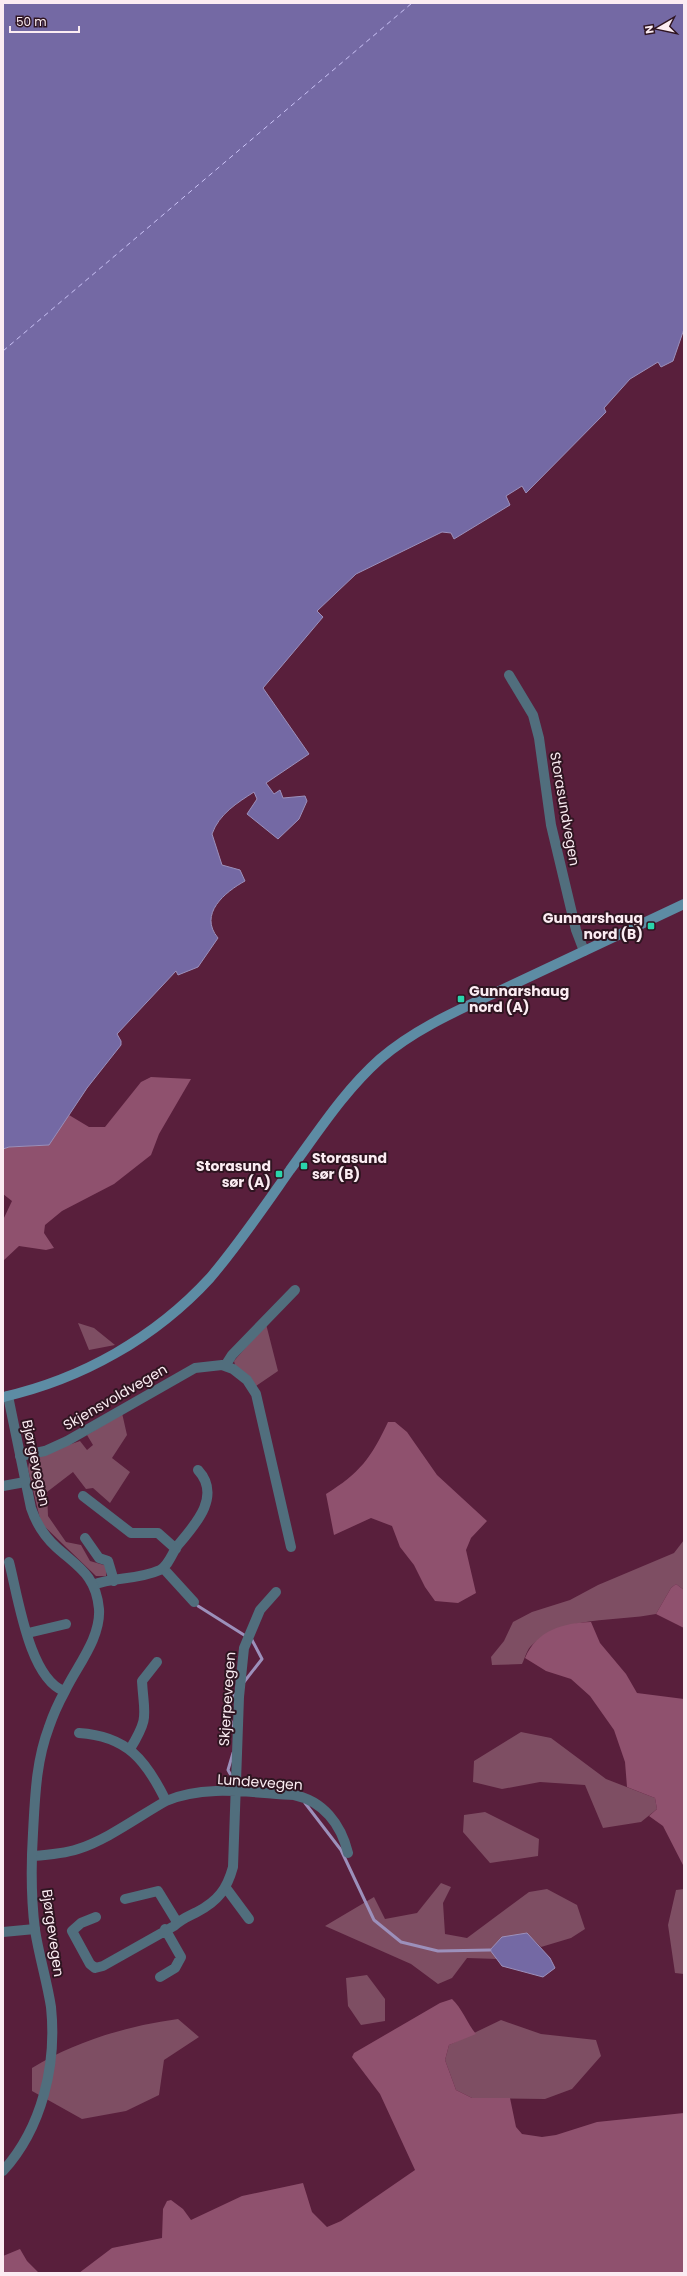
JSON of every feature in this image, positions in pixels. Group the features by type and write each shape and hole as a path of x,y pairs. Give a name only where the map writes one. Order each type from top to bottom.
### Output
{"main road":[{"path":"5,1397 55,1382 96,1365 143,1335 184,1302 208,1279 238,1244 350,1089 388,1052 446,1016 684,904"}],"street":[{"name":"Storasundvegen","path":"509,675 533,715 539,738 552,831 576,930 584,951"},
{"path":"291,1547 256,1394 240,1373 225,1366 232,1355 295,1290"},
{"name":"Skjensvoldvegen","path":"20,1456 45,1451 67,1441 194,1368 225,1366"},
{"name":"Bjørgevegen","path":"3,2172 18,2152 31,2128 45,2092 52,2044 51,2007 35,1929 32,1894 32,1856 39,1761 48,1728 64,1691 83,1658 97,1626 99,1609 93,1585 79,1565 56,1548 42,1532 30,1508 20,1456 5,1397"},
{"path":"93,1585 141,1576 163,1568 202,1515 208,1500 203,1475 198,1470"},
{"path":"3,1486 25,1482"},
{"path":"83,1496 131,1533 158,1533 176,1549"},
{"path":"85,1538 99,1558 108,1561 114,1581"},
{"path":"9,1562 33,1655 41,1671 49,1682 64,1691"},
{"path":"163,1568 194,1602"},
{"name":"Skjerpevegen","path":"226,1888 232,1867 239,1698 244,1648 260,1610 276,1592"},
{"path":"28,1633 66,1624"},
{"path":"130,1749 146,1718 142,1681 147,1672 157,1662"},
{"path":"79,1733 97,1734 130,1749 151,1773 166,1800"},
{"name":"Lundevegen","path":"32,1856 57,1854 92,1844 166,1800 193,1793 294,1795 316,1802 330,1814 348,1853"},
{"path":"96,1917 81,1923 72,1931 93,1968 102,1966 166,1929 174,1926 177,1922 199,1911 214,1901 226,1888 249,1919"},
{"path":"125,1899 158,1891 177,1922"},
{"path":"3,1932 35,1929"},
{"path":"160,1976 175,1968 181,1957 166,1929"}],"shaded area":[{"path":"3,3 684,3 684,329 673,361 661,367 658,362 630,379 604,408 606,412 526,493 522,486 506,496 510,505 454,539 451,533 442,532 356,574 317,611 323,617 263,688 309,754 266,783 274,794 280,790 283,798 305,796 307,801 299,819 278,839 247,814 257,799 254,792 235,805 224,815 215,827 212,834 222,865 240,870 245,881 222,898 212,912 211,921 218,938 198,967 178,975 176,971 117,1034 121,1041 121,1045 87,1088 49,1145 9,1147 3,1149"},
{"path":"151,1077 191,1079 159,1134 151,1155 114,1184 62,1211 45,1225 44,1233 54,1248 46,1250 19,1246 3,1261 3,1220 12,1201 3,1194 3,1149 9,1147 49,1145 69,1115 89,1127 105,1127 141,1082"},
{"path":"78,1323 94,1328 115,1345 89,1350"},
{"path":"266,1324 278,1371 256,1386 235,1365 234,1361"},
{"path":"122,1413 127,1435 112,1458 130,1472 110,1503 93,1488 86,1489 73,1472 47,1492 48,1516 66,1542 81,1545 90,1561 107,1566 106,1576 96,1576 41,1523 28,1469 30,1458 80,1441 87,1450 93,1445 87,1435"},
{"path":"388,1422 395,1422 407,1432 437,1475 487,1521 471,1538 466,1550 476,1593 458,1603 435,1601 425,1587 414,1565 400,1547 392,1526 371,1518 334,1535 326,1494 348,1479 363,1464 376,1445"},
{"path":"684,1540 684,1590 676,1584 671,1588 656,1614 575,1624 545,1635 530,1647 522,1664 492,1665 491,1657 504,1641 513,1622 532,1612 570,1600 598,1585 674,1553"},
{"path":"676,1584 684,1590 684,1628 656,1614 671,1588"},
{"path":"591,1622 600,1643 626,1674 637,1693 684,1699 684,1867 663,1826 649,1816 657,1809 655,1798 627,1787 625,1762 614,1730 590,1696 571,1679 546,1671 525,1658 530,1648 536,1641 552,1630 561,1626"},
{"path":"521,1732 551,1738 606,1779 655,1798 657,1809 641,1822 603,1828 585,1785 540,1782 502,1789 473,1782 474,1761"},
{"path":"485,1812 539,1839 538,1856 490,1863 463,1832 464,1815"},
{"path":"441,1883 451,1887 443,1903 445,1934 467,1938 529,1892 547,1889 577,1905 585,1929 571,1938 541,1947 526,1933 490,1950 498,1959 467,1958 452,1978 438,1984 411,1964 325,1926 374,1897 385,1919 417,1913"},
{"path":"684,1889 684,1974 675,1973 668,1925 676,1890"},
{"path":"527,1933 550,1958 555,1968 543,1977 502,1966 490,1950 502,1937"},
{"path":"367,1975 385,1999 385,2021 361,2025 348,2006 346,1978"},
{"path":"452,1999 459,2007 476,2034 449,2045 445,2060 456,2090 472,2098 510,2098 516,2127 522,2134 542,2137 556,2135 597,2122 684,2113 684,2273 79,2273 112,2248 162,2238 163,2209 167,2201 171,2200 183,2209 191,2220 242,2196 303,2183 312,2212 327,2227 341,2221 415,2170 380,2094 352,2057 354,2053 440,2003"},
{"path":"178,2019 199,2037 164,2060 159,2095 126,2111 82,2119 32,2091 32,2068 49,2058 84,2042 121,2030"},
{"path":"501,2020 541,2034 596,2040 601,2056 572,2089 545,2099 472,2098 456,2090 445,2060 449,2045"},
{"path":"20,2249 27,2261 39,2273 3,2273 3,2256"}],"waterway":[{"path":"198,1606 252,1640 262,1659 244,1682"},
{"path":"234,1727 224,1708 236,1693"},
{"path":"233,1753 228,1770 233,1779"},
{"path":"305,1803 341,1850 374,1920 401,1942 438,1951 490,1950"}],"ferry route":[{"path":"3,351 412,3"}],"place":[{"name":"Gunnarshaug nord (B)","path":"651,926"},
{"name":"Gunnarshaug nord (A)","path":"461,999"},
{"name":"Storasund sør (B)","path":"304,1166"},
{"name":"Storasund sør (A)","path":"279,1174"}]}
